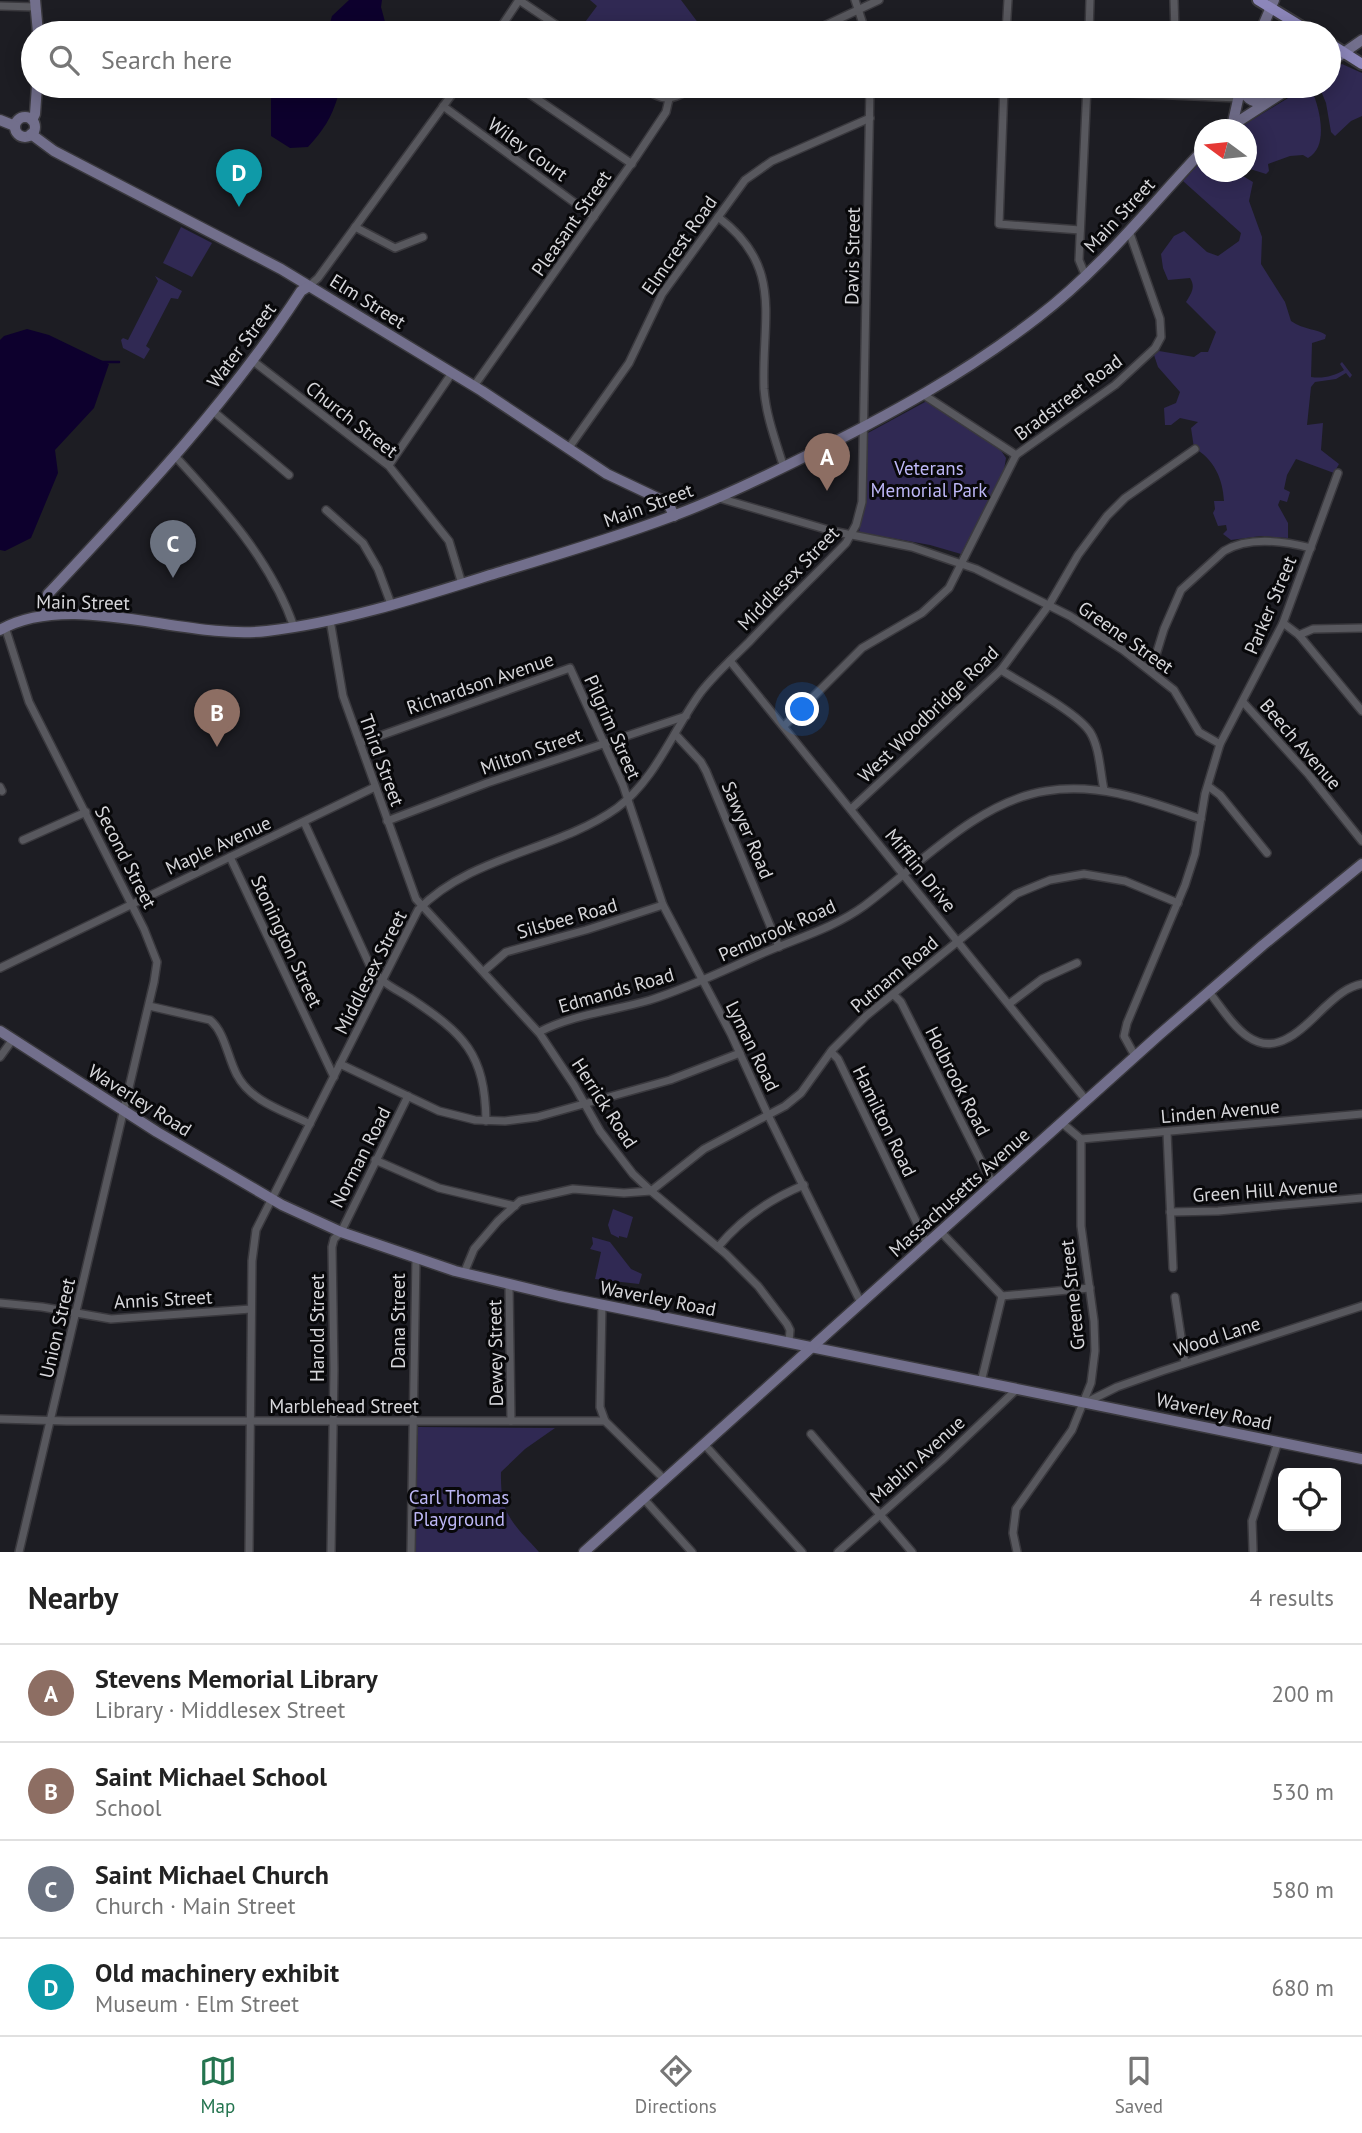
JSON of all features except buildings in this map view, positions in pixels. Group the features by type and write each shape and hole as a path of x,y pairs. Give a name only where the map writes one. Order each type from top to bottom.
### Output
{"main road":[{"path":"1258,0 1272,4 1295,21"},
{"path":"1265,21 1272,4"},
{"path":"1341,55 1362,40"},
{"path":"1341,51 1362,64"},
{"path":"32,120 22,117 17,120 15,126 21,136 31,134 36,98"},
{"path":"1234,119 1237,98"},
{"path":"1246,98 1264,103"},
{"path":"1238,119 1273,98"},
{"path":"0,120 15,126"},
{"name":"Elm Street","path":"31,134 54,151 281,269 474,386 620,482 663,501 674,516"},
{"name":"Main Street","path":"3,629 24,619 45,615 102,617 241,633 295,627 462,584 674,516 718,498 863,428 970,366 1036,319 1086,277 1194,161"},
{"name":"Water Street","path":"45,615 48,594 175,456 253,360 301,291 309,286"},
{"name":"Massachusetts Avenue","path":"585,1552 1135,1056 1362,864"},
{"name":"Waverley Road","path":"0,1031 208,1163 272,1200 341,1232 416,1258 509,1285 1362,1459"}],"street":[{"path":"505,21 519,0 550,21"},
{"path":"855,0 862,21"},
{"path":"835,21 879,0"},
{"path":"1007,21 1008,0"},
{"path":"1089,21 1090,0"},
{"path":"1174,0 1175,21"},
{"path":"0,6 36,4"},
{"name":"Water Street","path":"309,286 318,278 449,98"},
{"path":"536,98 632,163"},
{"path":"658,98 669,99"},
{"name":"Davis Street","path":"863,428 870,98"},
{"path":"1004,98 999,224 1080,230"},
{"path":"1086,277 1079,260 1087,98"},
{"name":"Pleasant Street","path":"474,386 632,163 666,112 669,99"},
{"name":"Wiley Court","path":"443,106 594,217"},
{"name":"Elmcrest Road","path":"568,449 629,363 662,294 735,191 753,172 772,161 870,118"},
{"path":"718,217 747,244 762,274 766,304 765,400 784,467"},
{"path":"355,227 395,248 423,237"},
{"name":"Bradstreet Road","path":"784,726 862,648 931,607 949,588 1016,455 1115,385 1155,348 1161,337 1159,313 1129,231"},
{"name":"Church Street","path":"253,360 389,465 449,541 462,584"},
{"path":"389,465 452,373"},
{"path":"924,395 1016,455"},
{"path":"213,411 289,475"},
{"name":"Middlesex Street","path":"249,1552 251,1309 253,1245 257,1227 422,906 467,877 587,825 627,799 647,777 700,694 851,535 862,502 863,428"},
{"name":"West Woodbridge Road","path":"851,809 1001,670 1049,604 1077,555 1107,516 1125,498 1195,449"},
{"path":"175,456 222,508 256,554 285,603 295,627"},
{"name":"Parker Street","path":"1220,744 1283,623 1339,473"},
{"name":"Greene Street","path":"718,498 962,562 1049,604 1108,640 1151,671 1174,690 1199,732 1220,744"},
{"path":"326,510 363,543 378,569 391,604"},
{"path":"1151,671 1164,629 1181,590 1224,551 1232,546 1261,541 1311,548"},
{"name":"Third Street","path":"330,620 342,694 412,891 422,906"},
{"path":"1283,623 1299,635 1362,711"},
{"path":"1299,635 1313,629 1362,628"},
{"name":"Second Street","path":"3,629 29,702 149,938 157,962 125,1111"},
{"name":"Mifflin Drive","path":"730,661 1086,1100"},
{"name":"Richardson Avenue","path":"360,743 570,668"},
{"name":"Pilgrim Street","path":"570,668 627,799"},
{"path":"1001,670 1060,707 1090,732 1104,790"},
{"name":"Beech Avenue","path":"1243,702 1309,775 1362,841"},
{"name":"Milton Street","path":"387,821 487,783 686,716"},
{"name":"Sawyer Road","path":"675,734 706,771 779,947"},
{"path":"1135,1056 1124,1036 1127,1023 1178,903 1195,854 1208,786 1220,744"},
{"path":"1208,786 1220,795 1268,853"},
{"name":"Maple Avenue","path":"0,968 375,787"},
{"name":"Pembrook Road","path":"703,980 837,923 964,829 1017,798 1047,790 1104,790 1201,819"},
{"name":"Lyman Road","path":"627,799 663,905 740,1053 861,1303"},
{"path":"23,840 86,812"},
{"path":"304,822 371,968 382,982 443,1019 465,1042 479,1067 486,1121"},
{"name":"Stonington Street","path":"230,857 334,1077"},
{"name":"Putnam Road","path":"651,1191 704,1149 785,1106 800,1093 831,1052 866,1016 1016,894 1062,876 1084,874 1125,881 1178,903"},
{"name":"Silsbee Road","path":"484,971 506,952 663,905"},
{"name":"Herrick Road","path":"422,906 539,1032 565,1069 610,1146 651,1191 718,1247 758,1286 787,1324 790,1330 789,1342"},
{"path":"1009,1004 1042,979 1077,963"},
{"name":"Edmands Road","path":"539,1032 579,1016 646,1001 703,980"},
{"path":"1209,992 1240,1030 1256,1042 1267,1045 1288,1039 1343,991 1362,984"},
{"name":"Holbrook Road","path":"893,993 901,1002 994,1183"},
{"path":"149,1006 210,1020 219,1033 238,1078 247,1090 310,1124"},
{"path":"0,1057 13,1040"},
{"name":"Hamilton Road","path":"831,1052 838,1059 927,1244"},
{"path":"340,1064 439,1111 486,1121 527,1119 678,1078 740,1053"},
{"name":"Norman Road","path":"341,1232 408,1097"},
{"name":"Union Street","path":"19,1552 125,1111"},
{"name":"Linden Avenue","path":"1081,1139 1362,1114"},
{"path":"1062,1123 1081,1139"},
{"path":"1167,1132 1173,1268"},
{"name":"Greene Street","path":"1017,1552 1013,1533 1016,1509 1061,1449 1085,1403 1091,1383 1095,1351 1081,1226 1081,1139"},
{"path":"375,1160 439,1188 515,1206"},
{"path":"718,1247 751,1214 768,1202 804,1185"},
{"path":"464,1273 474,1249 520,1201 573,1189 624,1193 651,1191"},
{"name":"Green Hill Avenue","path":"1170,1212 1218,1211 1362,1198"},
{"name":"Harold Street","path":"331,1552 334,1345 332,1247 334,1239 341,1232"},
{"path":"941,1232 1002,1296"},
{"name":"Dana Street","path":"411,1552 416,1258"},
{"name":"Dewey Street","path":"509,1285 511,1421"},
{"path":"1002,1296 1090,1288"},
{"path":"0,1293 1,1303"},
{"path":"981,1382 1002,1296"},
{"path":"1175,1297 1185,1363"},
{"name":"Annis Street","path":"1,1303 77,1312 100,1318 251,1309"},
{"path":"602,1304 600,1407 605,1421 664,1479"},
{"name":"Wood Lane","path":"1085,1403 1117,1387 1185,1363 1362,1306"},
{"name":"Mablin Avenue","path":"838,1552 1017,1389"},
{"name":"Marblehead Street","path":"0,1419 605,1421"},
{"path":"811,1434 912,1552"},
{"path":"1253,1550 1252,1521 1278,1442"},
{"path":"704,1444 802,1552"},
{"path":"643,1498 692,1552"}],"green space":[{"path":"590,0 681,0 697,21 586,21 597,6"},
{"path":"1341,65 1362,73 1362,116 1351,121 1335,136 1331,132 1324,98 1341,98"},
{"path":"1288,98 1314,98 1321,127 1321,137 1315,153 1308,158 1303,155 1290,156 1268,164 1269,171 1266,174 1257,171 1257,119 1254,119"},
{"path":"1194,169 1194,182 1253,182 1249,201 1262,237 1261,264 1285,302 1291,321 1326,335 1325,339 1312,343 1311,377 1324,377 1340,372 1344,370 1340,364 1342,362 1352,375 1350,378 1346,373 1336,379 1315,382 1311,387 1307,425 1323,423 1321,450 1339,464 1334,473 1296,459 1287,475 1284,489 1290,492 1287,502 1280,500 1278,505 1288,523 1288,538 1261,536 1231,540 1223,534 1227,530 1226,525 1218,526 1213,513 1214,501 1224,501 1222,485 1212,464 1194,448 1191,428 1198,422 1180,418 1171,425 1165,425 1164,408 1176,403 1180,392 1158,367 1154,355 1159,351 1194,357 1201,352 1208,352 1216,332 1186,302 1193,287 1190,278 1168,280 1161,254 1174,236 1184,231 1207,252 1218,256 1239,241 1241,233 1183,181"},
{"path":"181,227 212,243 192,277 163,263"},
{"path":"155,276 182,291 178,299 171,298 146,346 150,349 144,359 123,348 121,340 128,340 158,281"},
{"name":"Veterans Memorial Park","path":"925,402 1000,449 1006,458 1004,470 961,554 930,545 859,532 865,501 868,433"},
{"path":"613,1209 633,1217 627,1238 611,1234 608,1225"},
{"path":"592,1237 610,1242 631,1269 642,1274 639,1284 595,1279 601,1252 590,1249 593,1244"},
{"name":"Carl Thomas Playground","path":"418,1427 555,1428 525,1449 501,1472 501,1487 509,1517 539,1552 415,1552"}],"shaded area":[{"path":"349,0 382,0 385,21 331,21 332,16"},
{"path":"271,98 337,98 326,123 308,147 290,148 271,136"},
{"path":"27,329 49,335 109,364 94,408 55,450 58,473 31,538 5,551 0,550 0,340 4,336"}],"waterway":[{"path":"101,362 119,362"}],"place":[{"name":"Old machinery exhibit","path":"239,207"},
{"name":"Stevens Memorial Library","path":"827,491"},
{"name":"Saint Michael Church","path":"173,578"},
{"name":"Saint Michael School","path":"217,747"}]}
